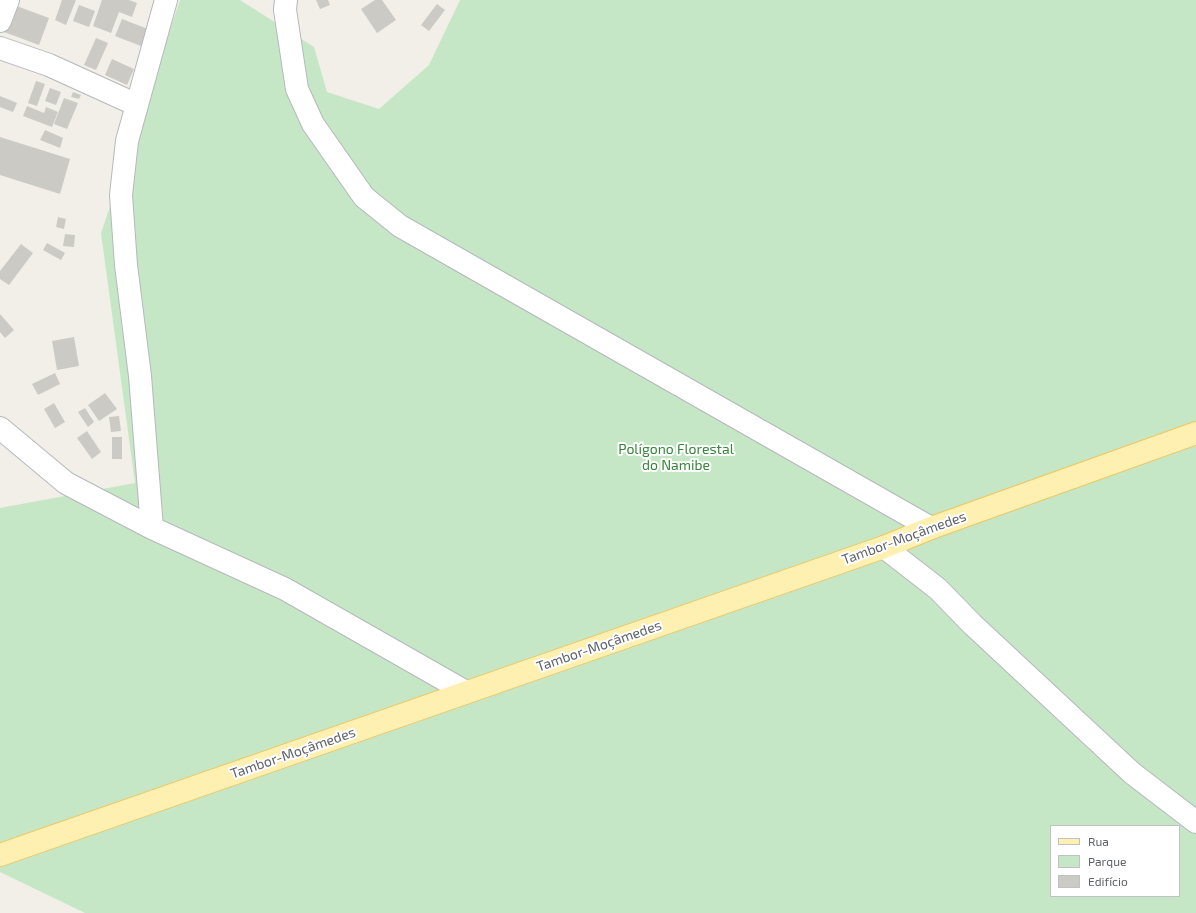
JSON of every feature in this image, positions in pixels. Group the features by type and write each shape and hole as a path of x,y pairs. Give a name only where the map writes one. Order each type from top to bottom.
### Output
{"main road":[{"name":"Tambor-Moçâmedes","path":"0,855 884,547 931,528 1196,433"}],"street":[{"path":"0,21 8,0"},
{"path":"152,528 140,376 126,265 121,195 128,141 166,0"},
{"path":"286,0 285,10 298,89 313,124 364,197 400,226 931,528"},
{"path":"0,48 49,65 137,105"},
{"path":"0,428 66,483 152,528 285,589 466,692"},
{"path":"884,547 938,589 972,624 1132,773 1196,822"}],"green space":[{"name":"Polígono Florestal do Namibe","path":"180,0 240,0 314,47 327,92 379,109 429,65 460,0 1196,0 1196,913 85,913 0,872 0,508 135,483 101,233"}],"building":[{"path":"62,0 76,0 66,25 55,20"},
{"path":"102,0 129,0 137,3 132,17 119,12 111,33 93,26"},
{"path":"316,0 328,0 330,5 320,9"},
{"path":"375,0 382,0 396,20 377,33 361,9"},
{"path":"437,4 445,10 429,31 421,25"},
{"path":"14,5 49,18 39,45 4,32"},
{"path":"79,5 95,11 89,27 73,21"},
{"path":"122,19 153,31 146,48 115,36"},
{"path":"96,38 108,43 96,70 84,65"},
{"path":"112,59 134,69 127,85 105,75"},
{"path":"36,81 45,84 37,106 28,103"},
{"path":"50,88 61,92 56,105 45,101"},
{"path":"73,92 81,95 79,99 71,97"},
{"path":"0,96 17,103 13,112 0,107"},
{"path":"64,98 78,103 67,129 54,124"},
{"path":"27,106 44,113 46,107 58,112 52,127 23,116"},
{"path":"45,130 63,138 60,148 40,140"},
{"path":"0,137 70,159 60,194 0,175"},
{"path":"58,217 66,219 64,229 56,227"},
{"path":"65,234 75,235 74,247 63,246"},
{"path":"47,243 65,253 61,260 43,250"},
{"path":"21,244 33,253 9,285 0,279 0,271"},
{"path":"0,314 14,330 5,338 0,332"},
{"path":"74,337 79,366 57,370 52,341"},
{"path":"55,373 60,384 38,395 32,384"},
{"path":"105,393 117,409 99,421 88,405"},
{"path":"54,403 65,422 55,428 44,409"},
{"path":"85,408 94,422 88,427 78,412"},
{"path":"119,416 121,431 111,432 109,417"},
{"path":"87,431 101,452 92,459 77,438"},
{"path":"112,437 122,437 122,459 112,459"}]}
